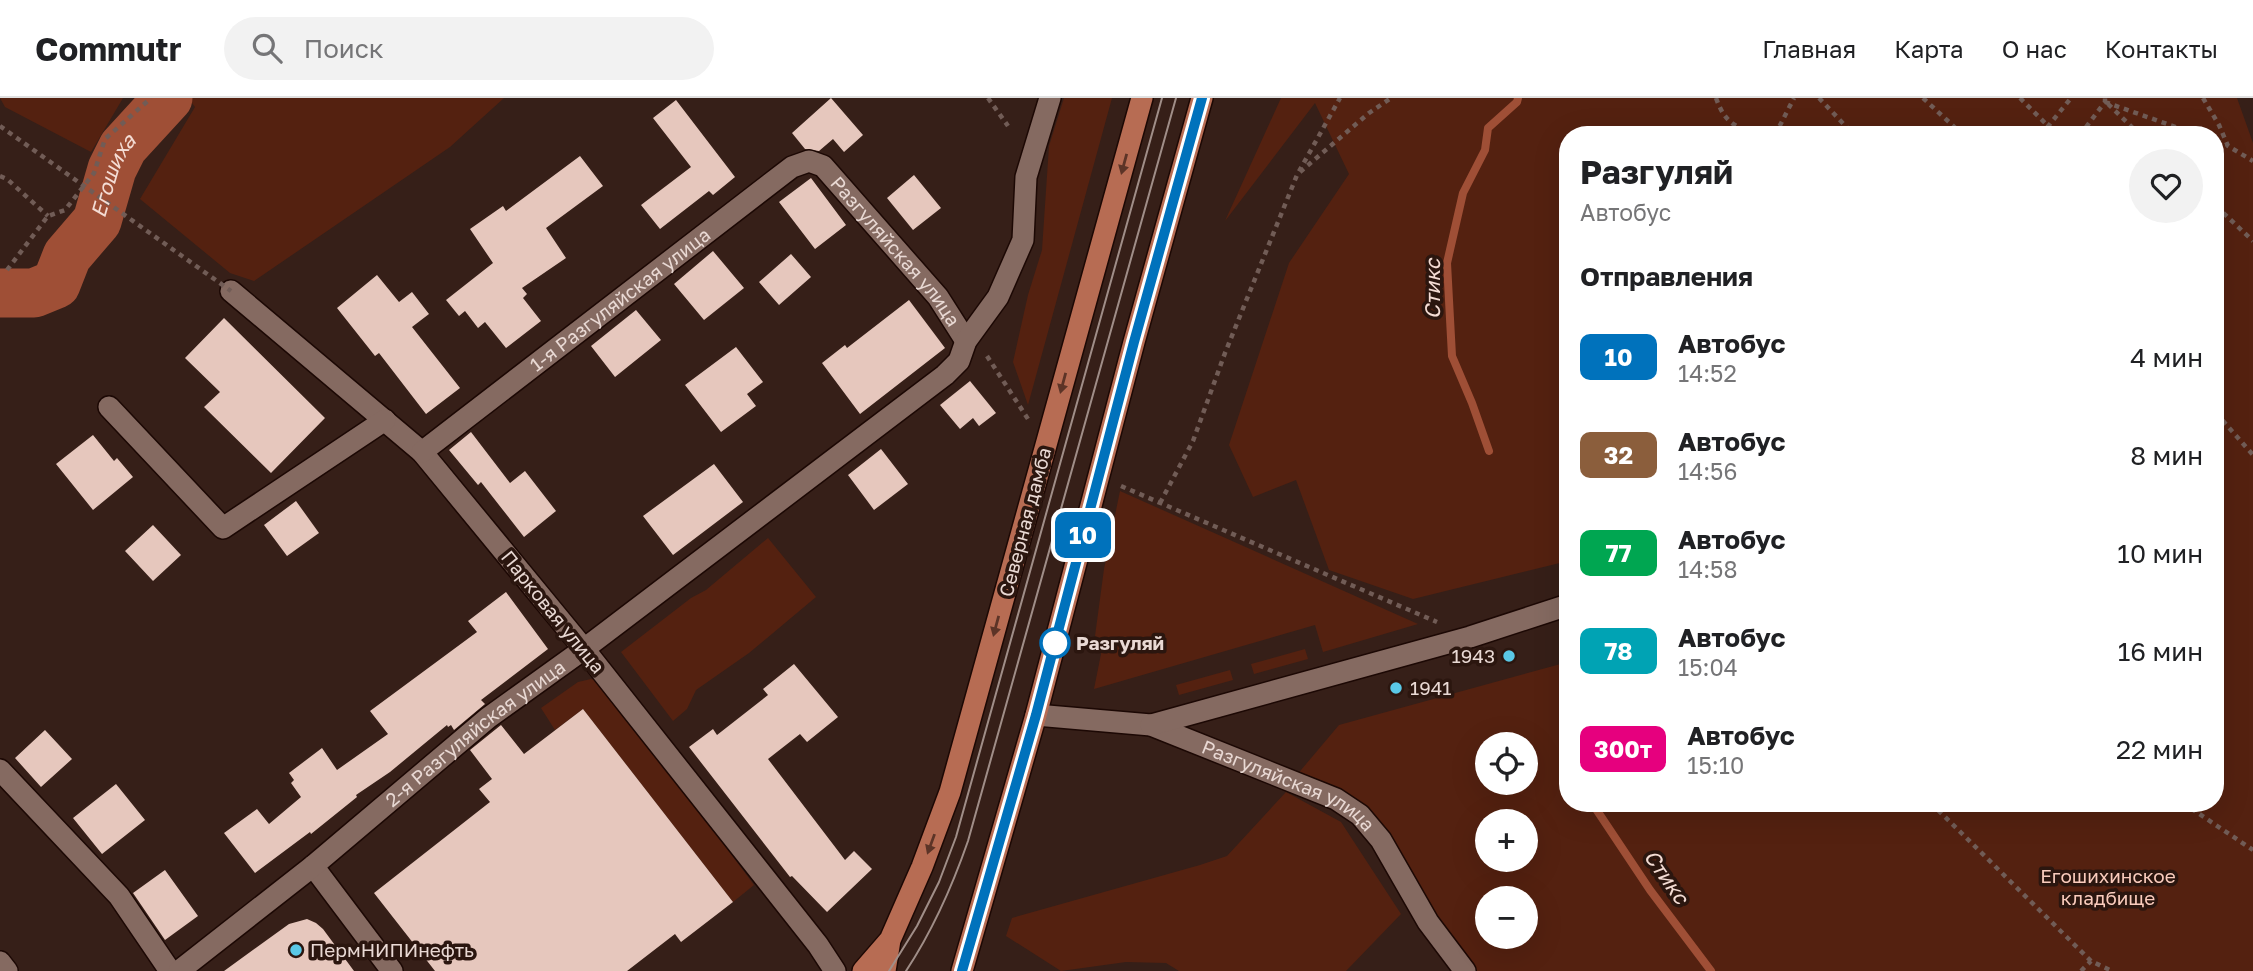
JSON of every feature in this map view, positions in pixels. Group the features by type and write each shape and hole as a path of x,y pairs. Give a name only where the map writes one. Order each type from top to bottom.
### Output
{"main road":[{"name":"Северная дамба","path":"890,940 922,867 950,792 1142,98"},
{"path":"962,971 1036,715 1134,342 1202,98"},
{"path":"863,971 890,940"},
{"path":"885,971 890,940"}],"street":[{"name":"2-я Разгуляйская улица","path":"179,971 313,866 488,718 584,649 945,375 959,361 966,341 998,297 1023,240 1027,177 1050,98"},
{"name":"1-я Разгуляйская улица","path":"422,452 792,167 809,161 823,166"},
{"name":"Разгуляйская улица","path":"823,166 938,297 966,341"},
{"name":"Парковая улица","path":"230,290 422,452 584,649 809,934 835,971"},
{"path":"109,407 223,528 385,420"},
{"path":"1151,725 1470,637 1559,608"},
{"name":"Разгуляйская улица","path":"1036,715 1151,725 1336,799 1360,815 1381,840 1428,922 1465,971"},
{"path":"0,770 119,896 170,971"},
{"path":"313,866 392,971"},
{"path":"0,962 7,971"}],"path":[{"path":"7,270 48,216 65,210 94,173 105,139 152,98"},
{"path":"988,98 1008,126"},
{"path":"1160,503 1193,441 1225,353 1297,174 1340,98"},
{"path":"1297,174 1369,113 1391,98"},
{"path":"1717,98 1720,109 1734,126"},
{"path":"1780,126 1794,98"},
{"path":"1819,98 1845,126"},
{"path":"1923,98 1953,126"},
{"path":"2020,98 2048,126 2071,98"},
{"path":"2203,98 2220,126"},
{"path":"2086,126 2105,100"},
{"path":"2105,100 2131,126"},
{"path":"2105,100 2174,126"},
{"path":"0,126 230,290"},
{"path":"2224,135 2228,145"},
{"path":"2224,144 2253,161"},
{"path":"0,176 7,179 48,216"},
{"path":"2224,214 2253,241"},
{"path":"966,341 985,354 1031,422"},
{"path":"2224,422 2253,455"},
{"path":"1113,482 1470,637"},
{"path":"1940,812 2091,961 2112,971"},
{"path":"2196,812 2253,850"},
{"path":"2081,971 2091,961"}],"green space":[{"path":"0,98 123,98 91,152 5,107"},
{"path":"188,98 504,98 450,147 254,281 230,273 140,199 195,107"},
{"path":"1064,98 1112,98 1028,405 1013,362 1028,295 1042,250 1049,146"},
{"name":"Егошихинское кладбище","path":"1281,98 2237,98 2253,143 2253,971 1472,971 1454,948 1377,822 1296,776 1339,725 1559,664 1559,812 2224,812 2224,126 1559,126 1559,563 1413,599 1329,570 1296,480 1253,497 1229,445 1289,263 1349,174 1315,103 1225,221"},
{"path":"1120,491 1418,624 1323,652 1315,625 1094,689 1104,639 1095,636 1104,569"},
{"path":"768,538 816,597 749,653 696,690 687,709 673,721 621,652 691,598 706,590"},
{"path":"1305,649 1308,659 1254,674 1251,664"},
{"path":"1230,670 1233,680 1179,695 1176,685"},
{"path":"591,679 610,691 754,885 733,902 583,709 555,730 541,708 578,682"},
{"path":"1286,792 1341,822 1401,914 1346,971 1179,971 1166,963 1126,962 1061,971 1006,936 1012,918 1227,856"}],"building":[{"path":"831,98 863,135 844,152 833,139 819,151 805,149 792,133"},
{"path":"676,100 735,177 713,195 709,191 660,229 641,205 691,167 653,118"},
{"path":"580,156 603,186 546,228 566,258 522,288 527,294 523,298 541,321 506,348 485,322 478,328 465,311 459,316 446,300 493,263 470,229 503,206 506,211"},
{"path":"914,175 941,208 913,230 887,198"},
{"path":"811,178 846,225 815,249 779,202"},
{"path":"713,251 744,288 704,320 674,284"},
{"path":"791,254 811,277 779,305 759,282"},
{"path":"377,275 399,302 412,292 429,314 412,327 460,388 426,414 379,353 375,356 337,308"},
{"path":"909,300 945,348 860,414 822,363 845,345 847,348"},
{"path":"636,310 661,340 615,377 591,346"},
{"path":"224,318 325,418 271,473 204,407 220,392 185,358"},
{"path":"736,347 763,382 747,394 756,406 721,432 685,385"},
{"path":"970,381 996,413 979,426 973,418 960,429 940,405"},
{"path":"471,432 510,483 525,471 556,511 524,537 481,482 478,485 449,450"},
{"path":"93,435 114,461 117,458 133,477 93,510 56,464"},
{"path":"881,449 908,484 874,510 848,475"},
{"path":"714,464 743,502 673,555 643,516"},
{"path":"296,501 319,533 287,556 264,525"},
{"path":"153,525 181,555 153,581 125,551"},
{"path":"506,592 548,649 481,700 485,704 454,730 451,725 447,725 390,772 356,795 357,797 311,834 310,832 255,873 224,833 257,809 269,824 301,797 291,783 294,780 289,773 322,748 337,770 388,734 370,711 477,632 468,621"},
{"path":"794,664 838,717 807,742 800,734 768,759 845,860 854,851 872,869 827,912 792,876 790,877 689,747 713,729 717,735 768,695 763,689"},
{"path":"583,709 733,902 681,942 675,934 627,971 435,971 374,893 490,802 479,789 492,779 470,750 501,725 524,754"},
{"path":"45,730 72,759 41,787 15,758"},
{"path":"116,784 145,820 102,854 73,818"},
{"path":"165,870 198,916 165,940 133,893"},
{"name":"ПермНИПИнефть","path":"307,919 323,929 354,971 224,971 289,924"}],"waterway":[{"name":"Егошиха","path":"0,293 34,293 56,284 67,256 97,221 112,169 123,147 168,98"},
{"name":"Стикс","path":"1489,451 1452,356 1447,263 1463,193 1485,150 1488,128 1517,102 1518,98"},
{"name":"Стикс","path":"1598,812 1650,890 1711,971"}],"tram line":[{"path":"889,971 917,926 939,882 956,837 1162,98"},
{"path":"906,971 941,908 968,841 1176,98"}],"bus line":[{"name":"10","path":"962,971 1036,715 1134,342 1202,98"}],"place":[{"name":"Разгуляй","path":"1055,643"},
{"name":"1943","path":"1509,656"},
{"name":"1941","path":"1396,688"},
{"name":"ПермНИПИнефть","path":"296,950"}]}
